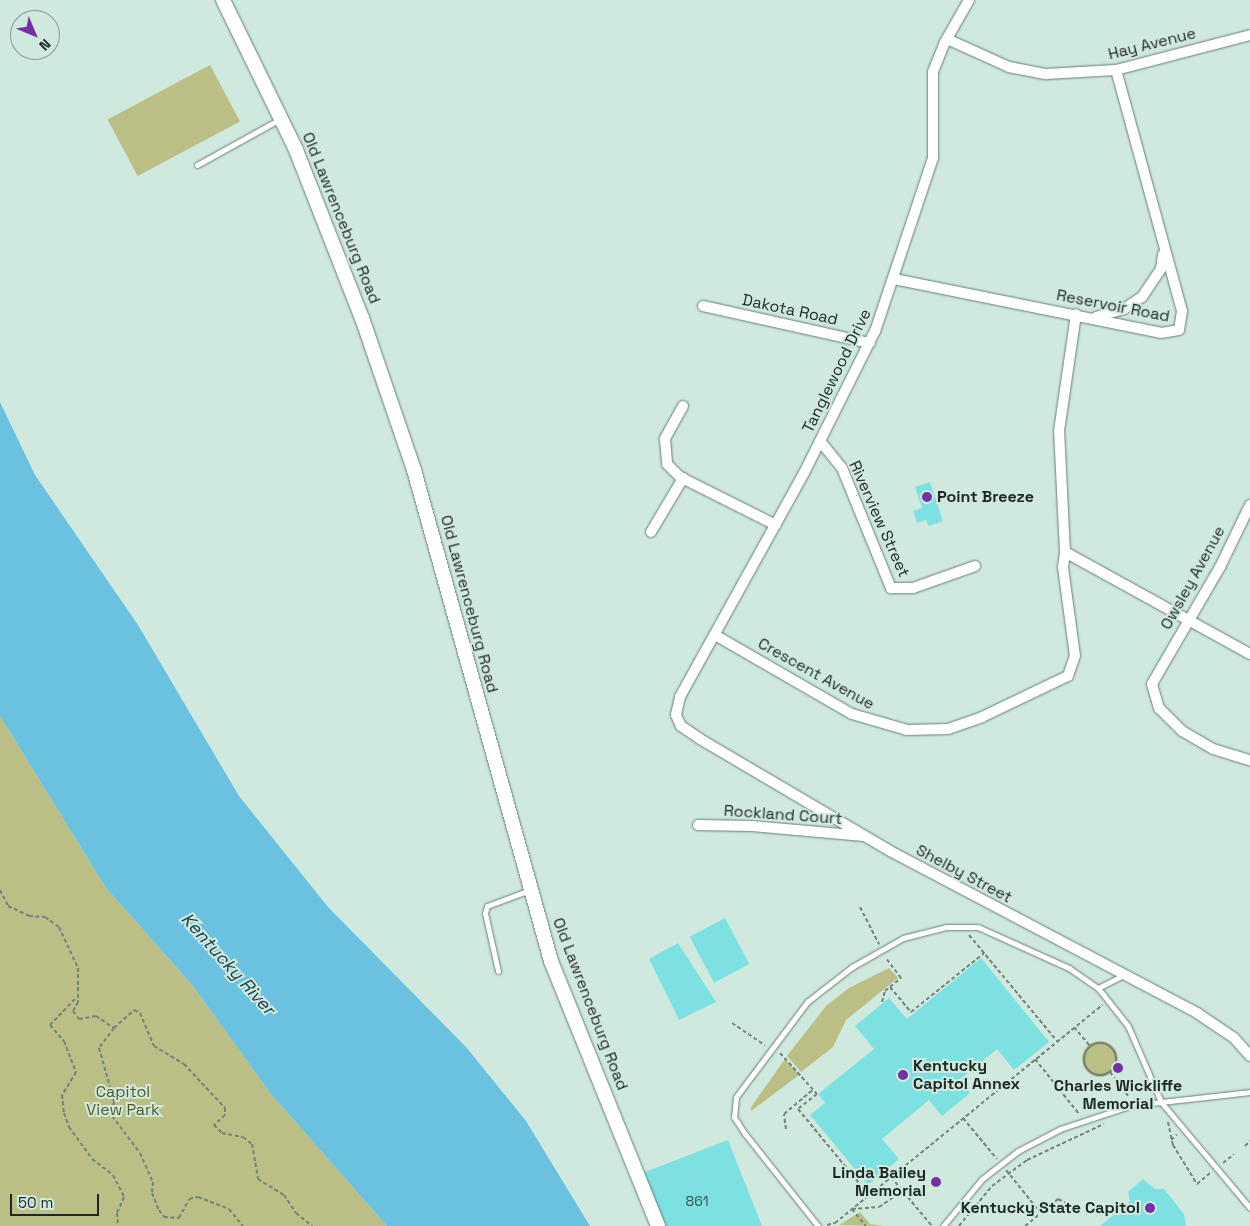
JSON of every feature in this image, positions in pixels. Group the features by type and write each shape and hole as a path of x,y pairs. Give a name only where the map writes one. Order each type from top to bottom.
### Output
{"main road":[{"name":"Old Lawrenceburg Road","path":"223,0 281,118 348,278 403,435 530,890 552,961 658,1226"}],"street":[{"name":"Tanglewood Drive","path":"676,706 776,525 870,342 894,279 933,158 933,72 947,38 969,0"},
{"name":"Hay Avenue","path":"947,38 1009,67 1046,74 1116,70 1250,35"},
{"name":"Reservoir Road","path":"894,279 1093,317 1161,333 1179,330 1182,311 1116,70"},
{"path":"1093,317 1124,309 1149,291 1161,269 1163,246"},
{"name":"Dakota Road","path":"703,306 870,342"},
{"path":"1076,314 1059,430 1065,552 1250,654"},
{"path":"683,406 663,447 667,464 683,478 776,525"},
{"name":"Riverview Street","path":"820,441 842,468 891,588 913,588 975,566"},
{"path":"652,532 683,478"},
{"name":"Owsley Avenue","path":"1250,505 1220,567 1161,665 1153,692 1165,715 1203,744 1250,760"},
{"name":"Crescent Avenue","path":"715,635 865,720 907,730 948,729 1054,685 1073,670 1075,656 1063,567 1065,552"},
{"name":"Shelby Street","path":"676,706 681,726 700,739 865,836 1126,974 1217,1025 1250,1056"},
{"name":"Rockland Court","path":"698,825 865,836"}],"lane":[{"path":"198,165 281,118"},
{"path":"498,971 485,913 487,906 530,890"},
{"path":"818,1226 744,1134 734,1118 736,1097 788,1024 821,988 903,938 962,926 978,927 1023,947 1069,968 1098,988 1128,1026 1161,1102 1250,1208"},
{"path":"1098,988 1126,974"},
{"path":"943,1226 965,1196 1000,1163 1084,1119 1135,1104 1250,1092"}],"path":[{"path":"0,890 8,906 29,916 45,917 59,928 78,968 76,998 78,1002 73,1011 79,1019 96,1016 114,1028"},
{"path":"860,907 876,937"},
{"path":"962,926 1057,1041"},
{"path":"890,987 910,1012 984,953"},
{"path":"882,1002 890,987 900,978 891,967"},
{"path":"76,998 50,1025 64,1040 76,1072 62,1095 64,1113 69,1127 92,1159 113,1175 124,1197 117,1213 118,1226"},
{"path":"823,1226 835,1223 1107,1000"},
{"path":"243,1226 230,1209 198,1197 190,1199 178,1218 164,1217 159,1210 152,1193 153,1182 140,1154 112,1116 114,1101 99,1048 114,1028 134,1010 140,1013 154,1046 184,1064 225,1108 225,1115 214,1125 222,1133 243,1137 252,1144 258,1179 284,1196 296,1213 312,1226"},
{"path":"732,1023 757,1040"},
{"path":"1074,1027 1090,1046"},
{"path":"1099,1043 1113,1049 1116,1059 1110,1072 1099,1076 1085,1067 1084,1056 1090,1046 1099,1043"},
{"path":"786,1057 817,1094 798,1109 869,1195"},
{"path":"1035,1059 1084,1119"},
{"path":"1110,1072 1135,1104"},
{"path":"786,1129 784,1114 813,1090"},
{"path":"963,1118 971,1128"},
{"path":"1171,1140 1177,1132 1169,1121 1167,1124 1171,1140 1198,1184 1212,1172"},
{"path":"959,1226 992,1186 1027,1160 1111,1122"},
{"path":"1245,1146 1250,1142"},
{"path":"1223,1163 1234,1154"},
{"path":"891,1177 932,1226"},
{"path":"852,1209 879,1207 903,1191"},
{"path":"1025,1226 1058,1199 1070,1205"},
{"path":"852,1209 866,1226"}],"green space":[{"path":"210,65 240,122 138,176 108,119"},
{"name":"Capitol View Park","path":"0,716 106,888 193,986 271,1094 387,1226 0,1226"},
{"path":"889,968 898,978 846,1020 833,1047 801,1072 787,1056 826,1006 849,988"},
{"path":"1100,1041 1107,1042 1113,1046 1117,1052 1117,1066 1113,1072 1107,1076 1100,1077 1093,1076 1087,1072 1083,1066 1082,1059 1083,1052 1087,1046 1093,1042"},
{"path":"785,1059 799,1075 751,1111 751,1107"},
{"path":"860,1212 870,1224 885,1226 839,1225"}],"water":[{"name":"Kentucky River","path":"0,402 35,475 138,625 239,796 328,907 466,1047 526,1121 590,1226 387,1226 271,1094 193,986 106,888 0,716"}],"building":[{"name":"Point Breeze","path":"930,482 943,521 929,526 926,520 917,523 913,511 922,508 915,487"},
{"path":"725,918 749,964 714,983 690,937"},
{"path":"678,943 716,1002 679,1020 649,959"},
{"name":"Kentucky Capitol Annex","path":"981,958 1049,1042 1014,1070 997,1049 959,1080 970,1093 942,1116 929,1100 882,1139 899,1159 868,1185 810,1115 825,1103 818,1094 874,1049 855,1026 889,998 907,1019"},
{"path":"728,1140 762,1226 652,1226 632,1177"},
{"name":"Kentucky State Capitol","path":"1143,1179 1155,1189 1164,1189 1184,1214 1186,1226 1100,1226 1130,1201 1128,1192"}],"place":[{"name":"Point Breeze","path":"927,497"},
{"name":"Charles Wickliffe Memorial","path":"1118,1068"},
{"name":"Kentucky Capitol Annex","path":"903,1075"},
{"name":"Linda Bailey Memorial","path":"936,1182"},
{"name":"Kentucky State Capitol","path":"1150,1208"}]}
